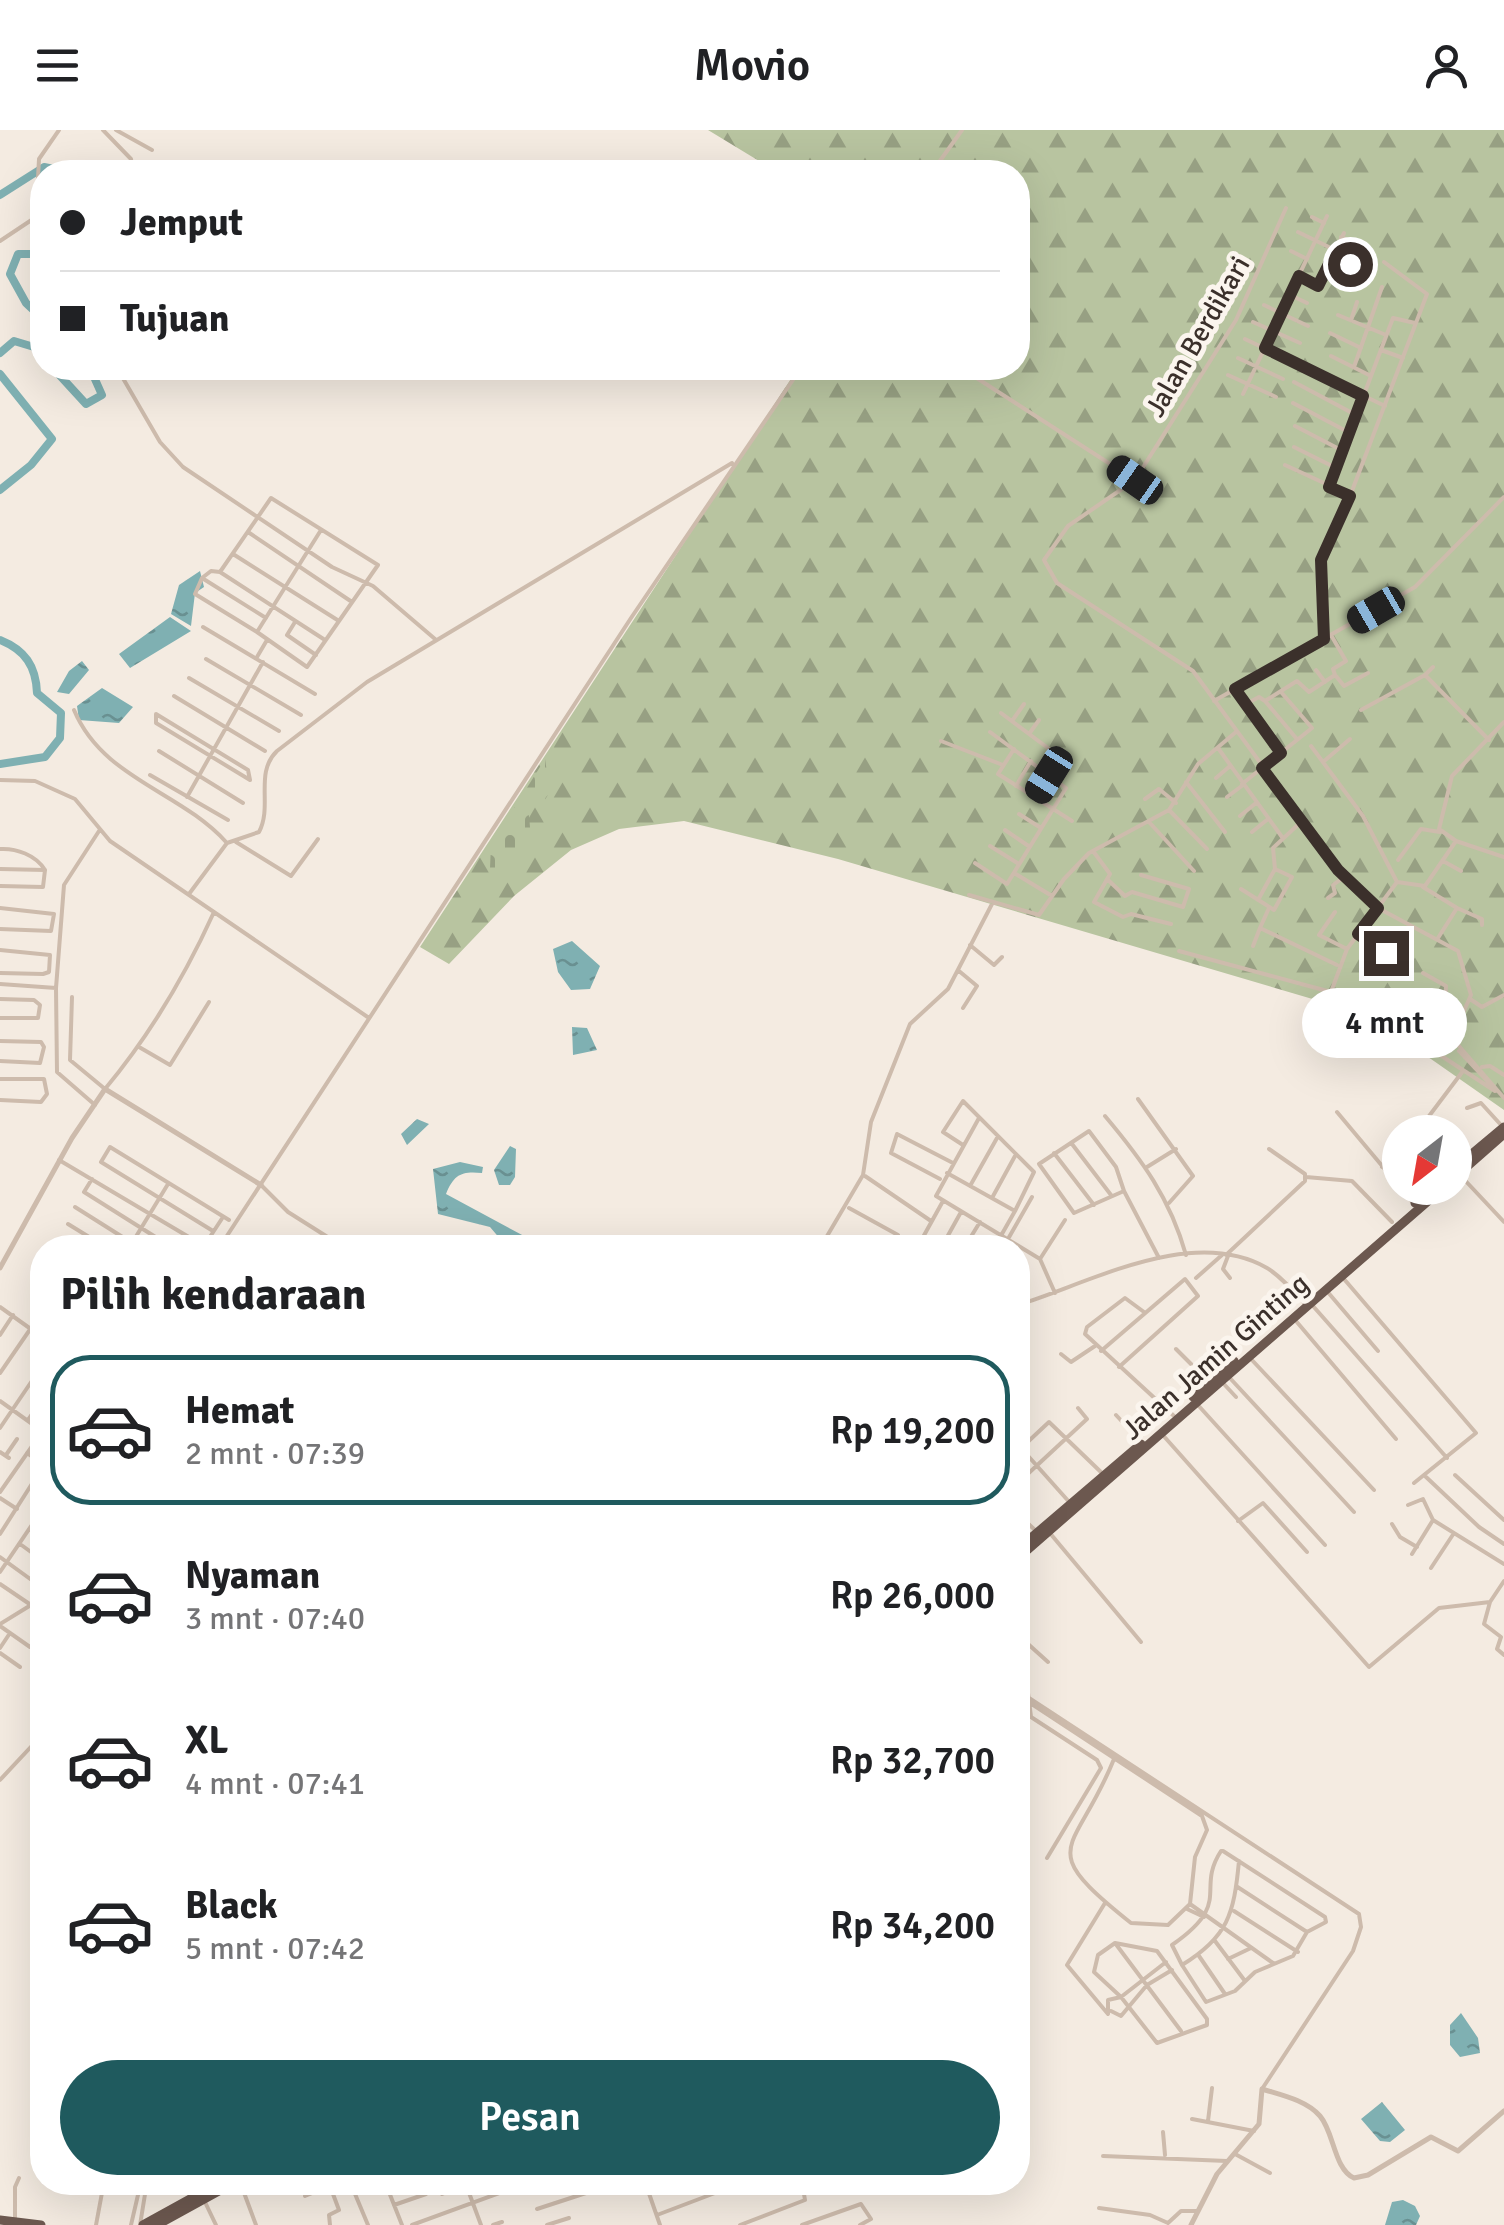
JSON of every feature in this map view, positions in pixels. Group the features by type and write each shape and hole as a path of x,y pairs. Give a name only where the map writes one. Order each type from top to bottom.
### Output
{"highway":[{"path":"1472,1158 1504,1130"},
{"name":"Jalan Jamin Ginting","path":"1030,1542 1413,1205"},
{"name":"Jalan Jamin Ginting","path":"1030,1546 1293,1317 1306,1301 1325,1290 1422,1205"},
{"path":"164,2224 204,2195"},
{"path":"142,2225 207,2195"},
{"path":"0,2220 41,2225"}],"street":[{"path":"41,160 59,130"},
{"path":"941,160 962,130"},
{"path":"110,131 152,150"},
{"path":"110,131 129,160"},
{"path":"126,152 132,141"},
{"name":"Jalan Berdikari","path":"1135,480 1236,320 1286,208"},
{"path":"1243,394 1327,216"},
{"path":"1312,217 1324,223"},
{"path":"0,242 30,223"},
{"path":"1298,232 1350,264"},
{"path":"1299,276 1320,286 1342,235 1353,242"},
{"path":"1290,251 1307,258"},
{"path":"1324,639 1321,560 1386,406 1426,290 1384,262"},
{"path":"1325,272 1338,278"},
{"path":"1354,367 1382,288"},
{"path":"1290,295 1307,303"},
{"path":"1351,320 1357,302"},
{"path":"1264,306 1308,326"},
{"path":"1338,314 1386,335"},
{"path":"1329,487 1395,316 1416,323"},
{"path":"1253,322 1300,344"},
{"path":"1330,333 1361,348"},
{"path":"1245,339 1386,406"},
{"path":"1380,350 1404,358"},
{"path":"1331,356 1371,376"},
{"path":"1238,358 1282,379"},
{"path":"1228,376 1276,397"},
{"path":"125,380 169,454 257,520 365,584 435,639"},
{"path":"227,1235 793,380"},
{"path":"980,380 1135,480 1109,502 1068,526 1044,557 1046,568 1057,582 1193,672 1344,877 1378,908 1453,946 1462,958 1470,999 1452,1037"},
{"path":"1294,382 1356,415"},
{"path":"1294,404 1350,432"},
{"path":"1295,426 1343,450"},
{"path":"1294,446 1336,468"},
{"path":"189,894 227,844 259,832 264,822 264,780 270,757 368,682 435,639 736,461"},
{"path":"1285,465 1350,496"},
{"path":"270,498 378,566 307,667 196,594 202,578 220,572 270,498"},
{"path":"1214,701 1415,587 1504,498"},
{"path":"257,632 320,530"},
{"path":"248,532 352,602"},
{"path":"234,554 339,621"},
{"path":"220,572 326,640"},
{"path":"202,578 266,618"},
{"path":"279,647 296,621"},
{"path":"203,627 316,694"},
{"path":"287,635 316,655"},
{"path":"1331,636 1349,659 1333,669 1335,676 1345,686 1368,673"},
{"path":"256,658 267,640"},
{"path":"206,659 300,715"},
{"path":"187,797 263,662"},
{"path":"1361,710 1425,676 1433,667"},
{"path":"1316,670 1325,682"},
{"path":"1265,702 1297,681 1308,692 1335,676"},
{"path":"1425,676 1490,740"},
{"path":"189,678 280,732"},
{"path":"1235,689 1281,753"},
{"path":"1227,796 1312,725 1281,692"},
{"path":"174,696 265,751"},
{"path":"1246,704 1258,697 1296,738"},
{"path":"1012,720 1024,704"},
{"path":"74,710 82,728 112,762 227,844"},
{"path":"1002,713 1060,756 1035,798"},
{"path":"212,752 156,723 156,714 212,752 250,780 248,770 212,752"},
{"path":"1030,734 1039,720"},
{"path":"1440,832 1452,776 1504,722"},
{"path":"974,863 1007,884 1066,788 990,732"},
{"path":"969,895 1038,915 1093,851 1176,804 1186,782 1216,746 1236,732"},
{"path":"1318,760 1350,740"},
{"path":"941,741 1004,765"},
{"path":"1216,746 1282,838"},
{"path":"1311,746 1365,820 1397,882"},
{"path":"1014,749 998,774 1072,821"},
{"path":"159,751 243,803"},
{"path":"1016,786 1031,762"},
{"path":"1216,778 1230,766"},
{"path":"150,776 228,820"},
{"path":"0,780 34,781 75,799 99,832 368,1018"},
{"path":"1186,782 1226,832"},
{"path":"1145,799 1159,789 1176,804"},
{"path":"1240,816 1256,803"},
{"path":"1169,810 1207,849"},
{"path":"1020,814 1042,828"},
{"path":"1252,832 1268,819"},
{"path":"1258,900 1275,869 1271,853 1302,821"},
{"path":"1149,822 1194,871"},
{"path":"1398,860 1420,829 1440,832 1504,858"},
{"path":"1005,830 1030,847"},
{"path":"95,1105 57,1072 56,988 64,886 99,832"},
{"path":"236,842 291,876 318,839"},
{"path":"1423,887 1456,841"},
{"path":"990,846 1019,864"},
{"path":"0,850 14,848 40,862 44,870 43,887 0,886"},
{"path":"1093,851 1110,874 1094,902 1123,917 1131,914 1171,924"},
{"path":"1444,861 1461,871"},
{"path":"0,869 44,870"},
{"path":"1241,889 1274,910 1292,877 1275,869"},
{"path":"1014,873 1052,896"},
{"path":"1107,879 1125,896 1132,892 1183,907 1189,889 1141,875"},
{"path":"1328,898 1335,892 1333,885 1344,877"},
{"path":"1397,882 1423,887 1482,919 1482,924"},
{"path":"1330,992 1337,966 1347,949 1397,882"},
{"path":"829,1235 848,1208 863,1175 871,1122 910,1024 922,1008 944,994 993,902"},
{"path":"0,908 54,914 51,931 0,930"},
{"path":"1253,946 1269,908"},
{"path":"1438,938 1457,908"},
{"path":"0,1268 59,1160 139,1048 199,949 214,912"},
{"path":"1335,912 1319,935 1347,949"},
{"path":"1260,928 1337,966"},
{"path":"1358,934 1386,953"},
{"path":"970,944 994,965 1002,957"},
{"path":"0,950 50,955 49,972 0,972"},
{"path":"1179,950 1330,992 1385,1019 1502,1096"},
{"path":"959,971 977,986 963,1008"},
{"path":"1423,972 1446,986 1444,1021 1456,1047 1502,1096"},
{"path":"0,984 56,988"},
{"path":"1470,999 1482,1007 1504,995"},
{"path":"72,997 70,1060 106,1090 261,1185 288,1212 325,1235"},
{"path":"0,999 34,1000 40,1005 38,1018 0,1018"},
{"path":"139,1048 170,1065 208,1002"},
{"path":"1427,1029 1452,1037"},
{"path":"0,1040 41,1042 44,1056 40,1062 0,1061"},
{"path":"1456,1047 1482,1068 1491,1085"},
{"path":"1482,1068 1489,1066 1504,1074"},
{"path":"1431,1115 1463,1071"},
{"path":"0,1078 44,1079 47,1094 41,1102 0,1100"},
{"path":"1138,1099 1193,1176 1168,1203"},
{"path":"963,1145 944,1130 962,1102 979,1118 1034,1177 1002,1235 936,1195 979,1118"},
{"path":"1467,1108 1481,1103 1504,1130"},
{"path":"1337,1112 1382,1167"},
{"path":"1105,1116 1148,1167 1168,1203 1186,1254"},
{"path":"1124,1190 1074,1213 1039,1165 1090,1132 1116,1167 1159,1258"},
{"path":"942,1180 891,1153 898,1134 953,1162"},
{"path":"970,1186 997,1138"},
{"path":"1071,1142 1112,1195"},
{"path":"212,1235 226,1219 110,1147 100,1162 214,1232"},
{"path":"1270,1149 1306,1178 1352,1181 1392,1222"},
{"path":"1148,1167 1176,1150"},
{"path":"1054,1153 1094,1205"},
{"path":"992,1198 1015,1156"},
{"path":"59,1160 185,1235"},
{"path":"946,1173 1015,1211"},
{"path":"863,1175 931,1221"},
{"path":"93,1178 84,1192 152,1235"},
{"path":"1196,1278 1226,1256 1306,1178"},
{"path":"137,1235 168,1184"},
{"path":"1472,1189 1504,1222"},
{"path":"110,1209 120,1194"},
{"path":"1010,1235 1032,1197"},
{"path":"924,1235 943,1201"},
{"path":"75,1207 116,1235"},
{"path":"848,1208 898,1235"},
{"path":"948,1235 961,1212"},
{"path":"1040,1259 1064,1220"},
{"path":"972,1235 980,1222"},
{"path":"68,1224 86,1235"},
{"path":"1030,1253 1040,1259 1055,1293"},
{"path":"1030,1301 1159,1258 1186,1254 1226,1256 1265,1266 1306,1301 1446,1458"},
{"path":"1226,1256 1223,1269 1230,1278"},
{"path":"1341,1276 1476,1432 1414,1483"},
{"path":"1101,1350 1182,1278 1198,1293 1119,1367"},
{"path":"1325,1290 1378,1351"},
{"path":"1144,1312 1132,1298 1120,1301 1086,1328 1095,1346 1174,1416"},
{"path":"0,1307 30,1327"},
{"path":"0,1334 13,1316"},
{"path":"1293,1317 1396,1439"},
{"path":"0,1373 30,1329"},
{"path":"1061,1354 1071,1362 1095,1346"},
{"path":"1176,1349 1209,1382"},
{"path":"1248,1356 1374,1490"},
{"path":"1224,1378 1236,1397"},
{"path":"1224,1378 1354,1512"},
{"path":"0,1428 30,1384"},
{"path":"0,1401 28,1420 30,1417"},
{"path":"1196,1403 1326,1545"},
{"path":"1030,1472 1087,1418 1078,1408"},
{"path":"1116,1415 1142,1443"},
{"path":"1030,1439 1049,1422 1104,1475"},
{"path":"1161,1433 1369,1667 1440,1608 1490,1602"},
{"path":"5,1455 17,1438"},
{"path":"17,1509 0,1495 30,1449"},
{"path":"1030,1460 1070,1504"},
{"path":"1424,1475 1504,1544"},
{"path":"1455,1475 1504,1520"},
{"path":"1,1530 30,1488"},
{"path":"1408,1505 1424,1499 1434,1520 1504,1564"},
{"path":"1238,1521 1263,1504 1307,1552"},
{"path":"1412,1554 1434,1520"},
{"path":"1030,1524 1142,1642"},
{"path":"1392,1524 1400,1537 1417,1547"},
{"path":"0,1572 29,1529"},
{"path":"1432,1568 1454,1533"},
{"path":"20,1544 30,1551"},
{"path":"0,1557 30,1579"},
{"path":"0,1584 30,1605 0,1625 30,1647"},
{"path":"1503,1585 1490,1602 1484,1625 1501,1637 1496,1649 1504,1655"},
{"path":"10,1633 0,1651 20,1666"},
{"path":"1030,1646 1048,1662"},
{"path":"1030,1702 1206,1821 1188,1906 1168,1924 1150,1928 1132,1924 1075,1872 1068,1852 1114,1759"},
{"path":"1030,1702 1359,1914 1361,1927 1353,1951 1262,2089 1254,2131 1227,2161 1191,2225"},
{"path":"1030,1709 1031,1717 1097,1760 1101,1768 1047,1858"},
{"path":"0,1780 30,1748"},
{"path":"1222,1851 1239,1861 1325,1917 1325,1924 1306,1932 1298,1952 1226,1995 1206,2002 1172,1945 1192,1934 1204,1917 1212,1900 1218,1855 1222,1851"},
{"path":"1182,1965 1199,1956 1223,1929 1233,1910 1239,1861"},
{"path":"1236,1886 1306,1932"},
{"path":"1106,1903 1068,1966 1108,2014 1110,2010"},
{"path":"1188,1906 1274,1963"},
{"path":"1233,1910 1298,1952"},
{"path":"1214,1941 1245,1982"},
{"path":"1115,1943 1182,2033"},
{"path":"1115,1943 1156,1951 1207,2019 1207,2025 1157,2043 1094,1968 1098,1955 1115,1943"},
{"path":"1228,1960 1251,1948"},
{"path":"1199,1956 1226,1995"},
{"path":"1110,2010 1108,2000 1121,1997 1142,1976 1166,1962"},
{"path":"1110,2010 1121,2016 1147,1985 1172,1970"},
{"path":"1208,2121 1212,2088"},
{"path":"1262,2089 1306,2104 1318,2114 1343,2169 1354,2178 1368,2175 1431,2137 1458,2151 1504,2112"},
{"path":"1192,2119 1254,2131"},
{"path":"1163,2132 1165,2156"},
{"path":"1234,2154 1270,2173"},
{"path":"1103,2156 1227,2161"},
{"path":"15,2222 15,2187 19,2178"},
{"path":"96,2225 102,2195"},
{"path":"131,2225 140,2195"},
{"path":"142,2225 143,2195"},
{"path":"198,2195 216,2225"},
{"path":"243,2195 256,2225"},
{"path":"330,2225 329,2215 339,2210 333,2195"},
{"path":"355,2195 368,2225"},
{"path":"390,2195 402,2225"},
{"path":"394,2206 423,2195"},
{"path":"470,2195 480,2225"},
{"path":"412,2225 493,2195"},
{"path":"537,2209 580,2195"},
{"path":"650,2195 660,2225"},
{"path":"657,2216 711,2195"},
{"path":"740,2225 805,2200 804,2195"},
{"path":"802,2225 861,2204 871,2220 860,2225"},
{"path":"1098,2208 1150,2214 1167,2224 1181,2211 1198,2211"},
{"path":"547,2225 569,2218"},
{"path":"492,2225 502,2222"}],"green space":[{"path":"708,130 1504,130 1504,1110 1431,1059 1343,1008 838,859 684,821 619,829 571,850 514,896 449,964 420,947 790,380 1030,380 1030,160 757,160"},
{"path":"545,759 550,792 540,807 533,802 528,809 528,848 517,861 497,873 490,868 491,845"}],"water":[{"path":"200,571 204,587 195,593 191,626 171,614 179,585"},
{"path":"170,617 191,631 130,668 119,654"},
{"path":"82,661 89,670 69,694 57,692 69,671"},
{"path":"102,688 133,707 119,723 79,720 77,706"},
{"path":"572,941 600,966 590,989 571,990 558,972 553,949"},
{"path":"572,1027 587,1028 597,1050 573,1055"},
{"path":"417,1119 429,1124 407,1145 401,1134"},
{"path":"510,1146 516,1149 515,1177 510,1185 499,1185 494,1170"},
{"path":"460,1162 483,1167 482,1173 460,1175 446,1194 522,1235 497,1235 490,1227 438,1214 433,1169"},
{"path":"1461,2013 1478,2038 1480,2053 1460,2057 1450,2045 1450,2025"},
{"path":"1382,2102 1405,2130 1390,2142 1380,2141 1361,2119"},
{"path":"1403,2200 1415,2206 1420,2216 1416,2225 1385,2225 1392,2202"}],"waterway":[{"path":"0,195 30,176"},
{"path":"30,254 18,254 10,274 30,307"},
{"path":"0,353 14,341 30,346"},
{"path":"0,374 52,439 31,465 0,490"},
{"path":"64,380 86,404 102,395 95,380"},
{"path":"0,640 22,654 31,667 37,693 61,713 60,738 45,757 0,764"}],"route":[{"path":"1350,264 1333,256 1318,286 1299,276 1265,348 1363,396 1329,487 1350,496 1321,560 1324,639 1235,689 1281,753 1262,768 1338,870 1378,908 1358,934 1386,953"}]}
